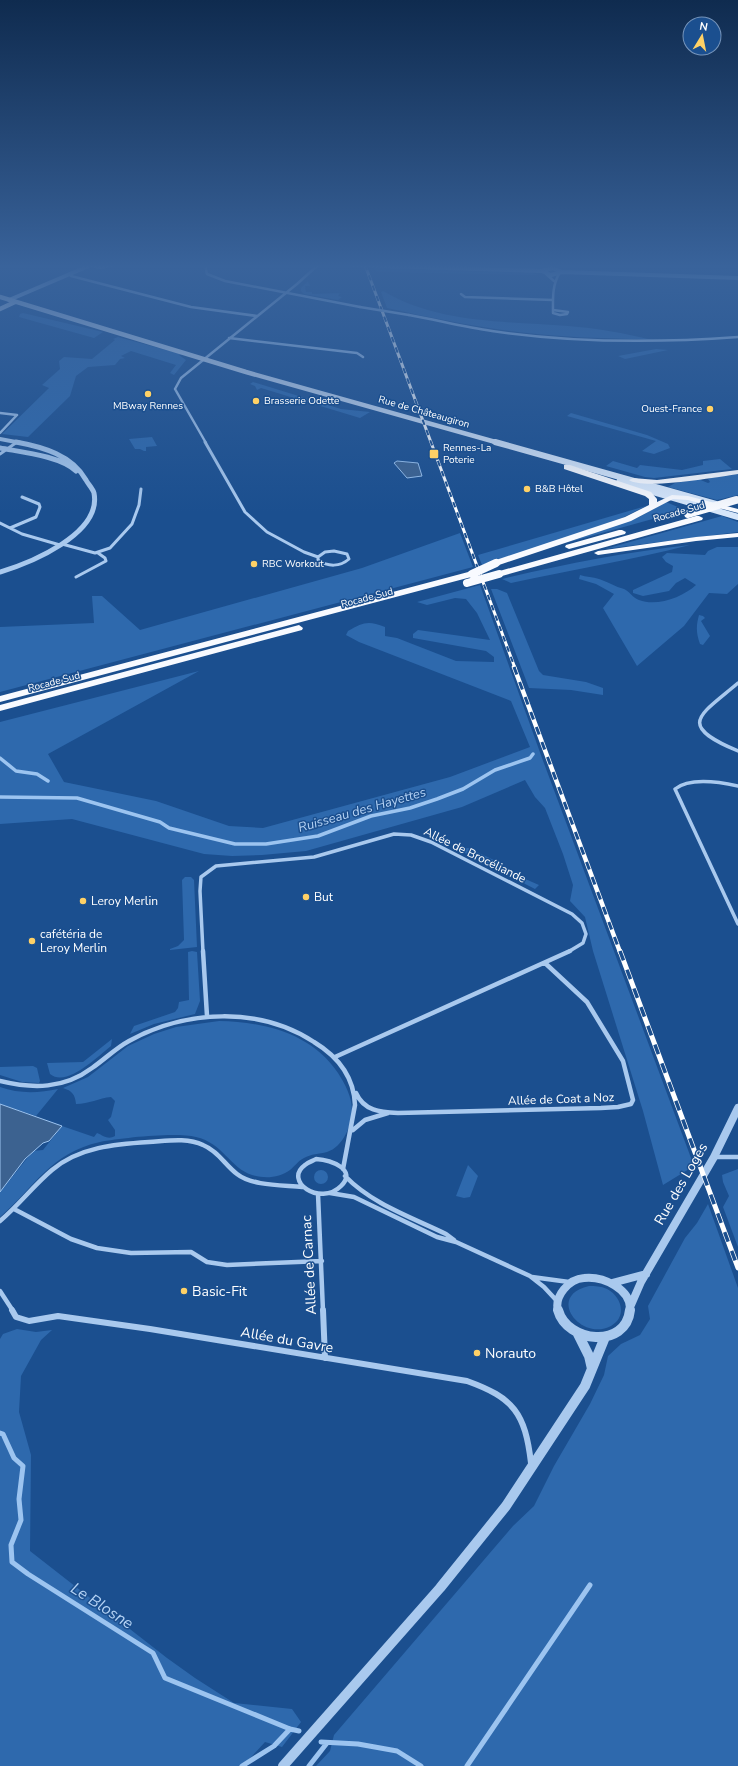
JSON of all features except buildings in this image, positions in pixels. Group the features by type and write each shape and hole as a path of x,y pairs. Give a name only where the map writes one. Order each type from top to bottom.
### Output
{"highway":[{"path":"567,467 648,494 654,499 653,507"},
{"path":"633,480 657,482 738,472"},
{"path":"697,477 668,484 664,489 666,494 672,497 688,498 738,511"},
{"path":"498,568 628,520 672,497"},
{"path":"690,499 738,515"},
{"name":"Rocade Sud","path":"0,708 688,514 737,502"},
{"name":"Rocade Sud","path":"498,568 560,557 699,518 737,502"},
{"path":"560,557 583,556 676,542 738,537"},
{"name":"Rocade Sud","path":"0,699 468,577"}],"main road":[{"name":"Rue de Châteaugiron","path":"168,347 246,372 633,480 664,489 690,499 738,511"},
{"name":"Rue de Châteaugiron","path":"503,444 567,467 672,497 690,499"}],"street":[{"path":"217,347 181,378 175,389 245,512 251,519 266,532 318,557 321,562 333,565 346,562 349,557 344,552 334,551 325,552 318,557"},
{"path":"304,347 357,354 363,357"},
{"path":"0,413 17,415 0,433"},
{"path":"0,439 50,451 73,463 91,484 95,497 94,506 90,515 78,531 61,545 37,558 0,572"},
{"path":"0,454 17,442"},
{"path":"0,448 45,456 72,467 91,484"},
{"path":"98,553 110,548 132,524 139,506 140,489"},
{"path":"10,528 36,517 40,507 39,504 22,497"},
{"path":"0,523 22,534 61,545 98,553 105,558 106,561 76,578"},
{"path":"738,683 706,710 699,718 699,726 706,736 738,751"},
{"path":"738,786 715,781 681,784 675,789 738,924"},
{"name":"Allée de Brocéliande","path":"207,1016 200,890 201,877 216,866 314,857 394,834 411,836 431,842 572,914 581,920 586,928 586,934 582,943 545,963 335,1057"},
{"name":"Allée de Coat a Noz","path":"355,1093 362,1104 366,1107 392,1112 424,1113 601,1108 618,1107 631,1104 633,1100 625,1065 619,1054 587,1002 545,963"},
{"path":"0,1081 28,1087 58,1084 85,1073 115,1048 133,1038 169,1024 207,1016 251,1018 287,1028 315,1042 335,1057 352,1083 355,1093 356,1116 343,1160 345,1176 351,1184 376,1200 446,1234 456,1242"},
{"name":"Rue des Loges","path":"630,1305 646,1274 714,1157 738,1108"},
{"name":"Allée de Coat a Noz","path":"353,1130 365,1120 392,1112"},
{"path":"0,1221 14,1209 53,1169 69,1158 91,1150 114,1145 179,1140 200,1144 218,1153 232,1171 249,1181 302,1187 309,1192 318,1194 343,1194 354,1197 437,1237 456,1242 530,1276 544,1287 557,1301"},
{"path":"714,1157 738,1156"},
{"path":"302,1187 298,1177 299,1173 305,1164 310,1161 316,1159 329,1160 339,1165 343,1169"},
{"path":"330,1193 342,1185 345,1176"},
{"name":"Allée de Carnac","path":"318,1194 325,1358"},
{"path":"14,1209 71,1239 97,1248 131,1253 191,1252 208,1262 227,1265 322,1261"},
{"path":"612,1283 646,1274"},
{"path":"530,1276 572,1282 591,1277 612,1283 624,1292 630,1305 630,1317 624,1328 619,1332 605,1337 591,1337 577,1332 564,1322 558,1308 557,1301 562,1290 572,1282"},
{"name":"Allée du Gavre","path":"0,1291 16,1317 29,1321 58,1316 150,1329 467,1381 494,1391 507,1400 518,1413 525,1425 532,1468"},
{"path":"577,1332 589,1356 593,1369"},
{"path":"283,1766 440,1588 506,1506 582,1392 593,1369 605,1337"}],"shaded area":[{"path":"106,347 157,347 181,354 179,355 186,360 174,375 170,373 176,365 131,351 121,356 125,358 120,359 115,365 88,367 76,376 70,396 28,437 2,434 49,388 42,385 60,369 59,361 64,357 92,359"},
{"path":"656,349 668,350 625,359 618,356"},
{"path":"253,382 341,409 370,412 360,418 261,388 257,390 255,386 250,384"},
{"path":"571,413 647,435 668,444 670,448 654,454 642,451 656,441 567,416"},
{"path":"152,437 157,446 146,447 146,451 135,449 129,439"},
{"path":"720,459 732,469 654,478 645,477 606,466 613,461 637,468 640,465 682,470 703,465 703,461"},
{"path":"397,461 418,463 422,476 407,478 394,463"},
{"path":"738,474 738,495 717,500 668,487 675,483 698,479 708,483 710,482 708,479 711,478"},
{"path":"666,502 685,510 566,543 639,517"},
{"path":"646,506 622,518 503,559 482,565 478,555"},
{"path":"722,516 738,522 738,532 605,549"},
{"path":"460,533 473,567 0,692 0,627 94,623 92,596 102,596 140,630 362,568"},
{"path":"690,545 511,583 502,579 595,559"},
{"path":"717,547 738,547 738,584 727,594 709,593 684,626 637,666 603,608 614,594 596,584 579,579 580,575 599,579 624,589 635,598 646,602 669,600 677,597 696,585 685,578 676,583 669,591 643,596 633,593 633,590 672,572 673,566 666,562 662,557 667,553 705,555 708,551"},
{"path":"480,585 542,758 694,1166 663,1185 643,1111 593,951 585,917 570,901 573,885 563,854 545,808 535,797 525,780 462,807 306,851 262,855 232,856 204,854 72,819 0,824 0,722 199,671 48,754 64,782 156,801 229,826 263,828 450,777 530,747 511,701 359,642 346,635 348,631 362,624 369,623 385,627 385,636 397,638 456,661 494,662 494,657 486,651 413,638 413,634 418,630 490,640 477,613 466,599 455,598 427,605 417,602"},
{"path":"491,589 497,589 507,593 539,671 543,675 586,682 603,688 603,695 571,690 529,688"},
{"path":"699,615 705,618 701,621 710,636 703,645 700,644 697,633"},
{"path":"468,848 496,861 500,870 507,871 539,885 535,889 459,850"},
{"path":"185,877 191,877 194,880 197,947 170,950 178,946 184,940 182,880"},
{"path":"188,952 197,952 200,1001 195,1014 154,1024 130,1034 134,1026 175,1012 178,1008 179,1002 189,1000"},
{"path":"219,1021 253,1024 285,1032 314,1048 327,1059 338,1073 348,1091 352,1105 352,1116 346,1135 338,1145 327,1152 304,1158 286,1173 267,1177 252,1175 244,1172 213,1144 196,1137 162,1135 100,1142 83,1147 68,1154 44,1172 0,1217 0,1192 33,1151 43,1150 62,1126 94,1137 97,1133 108,1138 115,1136 115,1130 108,1120 111,1117 115,1101 111,1097 76,1104 72,1093 63,1088 88,1077 128,1046 154,1034 176,1027"},
{"path":"112,1039 111,1046 82,1069 65,1077 57,1077 50,1074 47,1063 83,1062"},
{"path":"33,1066 37,1068 40,1081 39,1083 22,1082 0,1075 0,1067"},
{"path":"0,1087 14,1091 29,1092 58,1089 36,1116 0,1104"},
{"path":"0,1104 62,1126 49,1141 43,1143 25,1159 0,1192"},
{"path":"468,1165 478,1176 470,1197 464,1198 456,1196"},
{"path":"738,1169 738,1247 723,1207 729,1196 723,1182 722,1175"},
{"path":"318,1170 324,1170 328,1174 328,1180 324,1184 318,1184 314,1180 314,1174"},
{"path":"708,1204 738,1288 738,1766 316,1766 330,1751 334,1735 513,1526 534,1506 554,1466 590,1404 604,1375 608,1356 621,1344 640,1335 650,1319 648,1306 685,1238 697,1223"},
{"path":"589,1286 607,1289 616,1296 619,1301 621,1306 620,1317 611,1326 600,1329 589,1328 579,1323 572,1316 569,1307 570,1299 576,1291"},
{"path":"17,1329 36,1332 52,1330 41,1340 21,1376 19,1412 31,1455 30,1551 167,1658 234,1703 292,1709 301,1722 282,1747 265,1742 243,1766 0,1766 0,1339 3,1334"}],"waterway":[{"name":"Ruisseau des Hayettes","path":"0,797 77,798 160,822 169,828 235,844 266,844 318,836 371,816 410,808 437,799 463,789 495,770 530,758 533,754"},
{"path":"0,758 16,771 37,774 48,781"},
{"name":"Le Blosne","path":"0,1433 3,1434 14,1458 23,1466 19,1499 21,1520 11,1545 12,1562 28,1574 153,1653 165,1678 290,1729"},
{"path":"467,1766 590,1585"},
{"path":"242,1766 274,1746 290,1729"},
{"name":"Le Blosne","path":"290,1729 299,1731"},
{"name":"Le Blosne","path":"321,1742 358,1744 397,1751 421,1766"},
{"path":"309,1766 327,1743"}],"railway":[{"path":"396,347 515,668"},
{"path":"514,667 620,952"},
{"path":"620,951 738,1268"}],"place":[{"name":"MBway Rennes","path":"148,394"},
{"name":"Brasserie Odette","path":"256,401"},
{"name":"Ouest-France","path":"710,409"},
{"name":"Rennes-La Poterie","path":"434,454"},
{"name":"B&B Hôtel","path":"527,489"},
{"name":"RBC Workout","path":"254,564"},
{"name":"But","path":"306,897"},
{"name":"Leroy Merlin","path":"83,901"},
{"name":"cafétéria de Leroy Merlin","path":"32,941"},
{"name":"Basic-Fit","path":"184,1291"},
{"name":"Norauto","path":"477,1353"}]}
